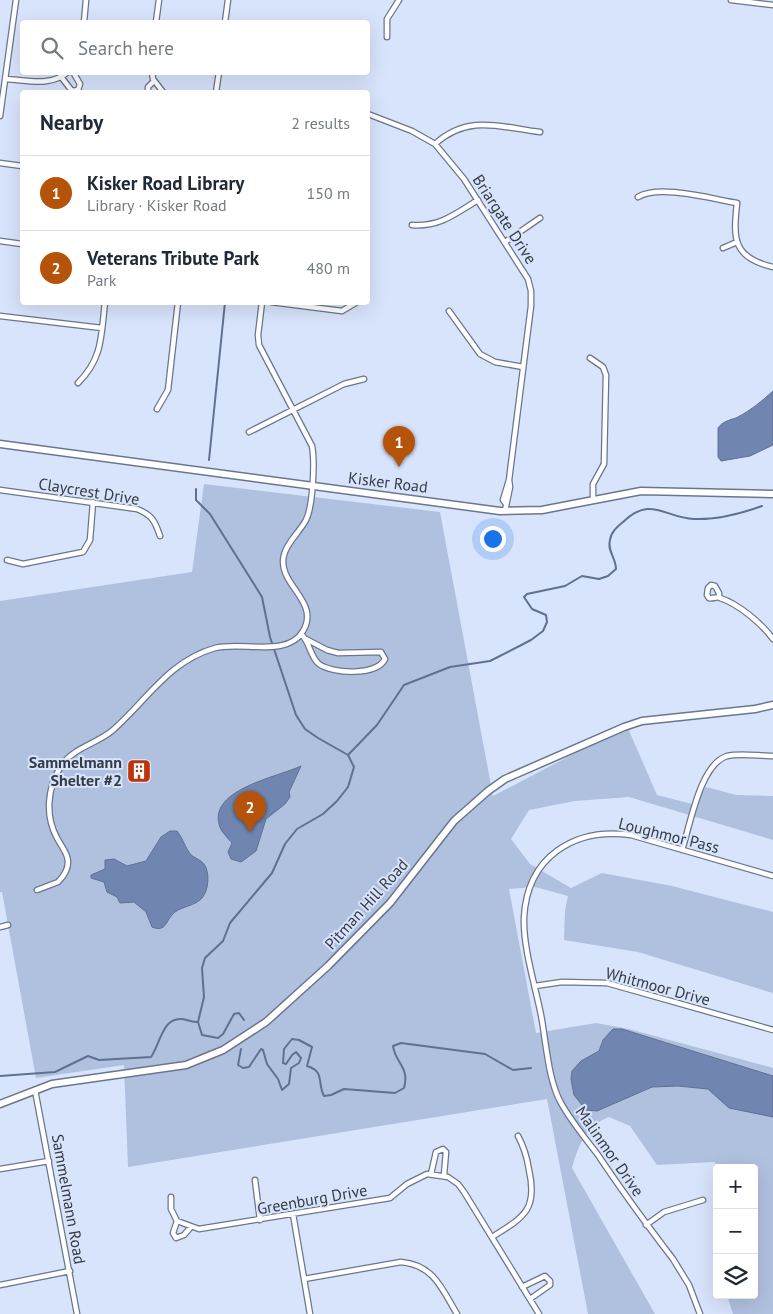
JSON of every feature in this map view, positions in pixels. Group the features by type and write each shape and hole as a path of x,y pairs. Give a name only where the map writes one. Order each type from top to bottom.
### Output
{"main road":[{"name":"Kisker Road","path":"0,444 311,486 505,508 542,510 641,491 773,494"},
{"name":"Pitman Hill Road","path":"0,1104 35,1090 68,1080 186,1065 223,1050 266,1022 328,966 390,903 454,820 505,780 642,721 747,710 773,705"}],"street":[{"path":"0,116 16,0"},
{"path":"84,20 86,0"},
{"path":"156,20 159,0"},
{"path":"225,20 228,0"},
{"path":"387,37 387,19 399,0"},
{"path":"732,0 773,5"},
{"path":"6,79 46,82 62,78 65,75"},
{"path":"75,75 80,84 78,90"},
{"path":"153,75 154,81 161,90"},
{"path":"216,90 219,75"},
{"path":"62,78 71,90"},
{"path":"148,90 154,81"},
{"name":"Briargate Drive","path":"370,115 412,132 435,144 454,164 524,272 530,286 531,306 509,480 503,500 505,508"},
{"path":"435,144 450,132 473,124 540,132"},
{"path":"0,163 20,166"},
{"path":"638,197 646,192 663,192 738,203 734,230 739,248 751,261 773,267"},
{"path":"412,225 426,226 440,223 478,200"},
{"path":"505,242 540,218"},
{"path":"0,241 20,244"},
{"path":"723,248 737,242"},
{"path":"78,383 95,363 99,352 105,305"},
{"path":"157,409 168,390 178,305"},
{"path":"37,890 58,882 68,863 67,857 52,827 49,808 53,783 62,765 76,751 113,731 144,701 166,674 192,656 223,646 272,647 292,643 301,634 306,623 307,612 304,602 285,572 283,557 286,548 307,518 315,462 312,446 259,345 258,329 262,305"},
{"path":"295,305 342,311 352,305"},
{"path":"449,311 480,354 495,362 523,367"},
{"path":"0,316 102,328"},
{"path":"590,358 603,367 606,375 604,464 592,484 593,499"},
{"path":"249,432 344,384 364,379"},
{"name":"Claycrest Drive","path":"0,490 137,509 150,514 156,522 160,536"},
{"path":"8,560 23,564 83,552 90,540 93,502"},
{"path":"718,597 751,616 764,627 773,639"},
{"path":"301,634 306,639 319,664 337,670 351,672 370,669 380,665 385,659 381,652 338,653 306,639"},
{"path":"682,850 706,775 714,764 729,756 773,756"},
{"name":"Loughmor Pass","path":"535,986 524,924 529,889 542,866 556,850 580,838 608,833 631,835 773,876"},
{"path":"0,927 8,925"},
{"name":"Whitmoor Drive","path":"535,986 562,982 607,983 773,1030"},
{"name":"Malinmor Drive","path":"535,986 554,1083 560,1102 677,1266 689,1285 700,1314"},
{"name":"Sammelmann Road","path":"35,1090 77,1314"},
{"path":"492,1238 520,1219 531,1204 532,1182 524,1147 518,1136"},
{"path":"431,1174 436,1152 443,1148 446,1152 444,1175 458,1184 539,1314"},
{"path":"0,1170 49,1161"},
{"name":"Greenburg Drive","path":"171,1197 171,1209 177,1221 174,1234 176,1238 180,1238 190,1228 205,1228 260,1220 390,1198 416,1178 431,1174 444,1175"},
{"path":"254,1180 260,1220"},
{"path":"646,1225 664,1212 703,1200"},
{"path":"294,1214 310,1314"},
{"path":"177,1221 190,1228"},
{"path":"304,1279 401,1262 416,1263 437,1281 457,1314"},
{"path":"0,1285 70,1271"},
{"path":"522,1286 544,1276 550,1281 550,1284 530,1299"}],"shaded area":[{"path":"773,391 773,445 750,456 721,461 718,457 718,428 728,420 736,418 751,409"},
{"path":"204,484 440,512 493,796 627,726 657,795 692,804 706,787 736,795 773,796 773,840 629,797 575,801 529,810 511,839 530,864 571,888 602,873 672,886 773,912 773,993 638,952 564,940 565,910 568,896 535,887 509,889 536,1033 596,1023 629,1029 773,1068 773,1314 733,1314 728,1299 758,1299 758,1164 716,1164 714,1162 657,1165 630,1126 609,1117 594,1126 580,1145 572,1168 655,1314 588,1314 547,1099 128,1167 124,1065 36,1078 2,892 0,892 0,601 192,572"},
{"path":"301,766 289,792 290,797 285,804 266,819 256,851 241,862 231,859 228,852 232,843 222,832 219,824 219,812 225,802 235,793 248,786"},
{"path":"170,831 177,831 191,855 204,864 208,876 207,886 204,895 199,901 175,912 163,927 157,928 152,927 146,912 134,902 120,903 117,897 107,892 104,882 91,878 91,875 105,869 105,860 114,859 127,866 146,861 161,837"},
{"path":"613,1029 622,1029 773,1076 773,1117 729,1108 708,1089 678,1086 652,1087 597,1111 586,1110 574,1095 571,1079 572,1071 581,1061 599,1051 603,1040"}],"waterway":[{"path":"209,460 225,305"},
{"path":"196,489 196,500 210,514 262,597 270,637 296,715 305,729 348,755 354,767 348,787 323,814 297,829 285,844 272,873 230,923 223,941 205,958 202,968 204,997 198,1022 202,1035 218,1038 223,1034 234,1014 239,1013 244,1020"},
{"path":"348,755 377,725 404,685 450,667 490,661 531,640 543,631 547,622 546,615 532,609 524,597 527,594 565,586 582,576 599,579 608,576 616,569 609,544 611,537 615,530 633,514 650,509 684,518 712,519 762,506"},
{"path":"0,1076 55,1072 88,1056 99,1060 151,1057 162,1033 170,1022 182,1019 198,1022"},
{"path":"241,1049 238,1065 243,1068 249,1067 261,1049 263,1050 267,1064 278,1079 282,1090 289,1084 291,1068 299,1063 301,1058 296,1052 286,1064 283,1063 284,1049 292,1039 299,1040 312,1047 307,1066 313,1068 318,1074 324,1096 344,1089 395,1093 404,1088 404,1070 396,1057 393,1046 401,1043 485,1054 513,1070 531,1068"}],"place":[{"name":"Kisker Road Library","path":"399,467"},
{"name":"Sammelmann Shelter #2","path":"139,771"},
{"name":"Veterans Tribute Park","path":"250,832"}]}
